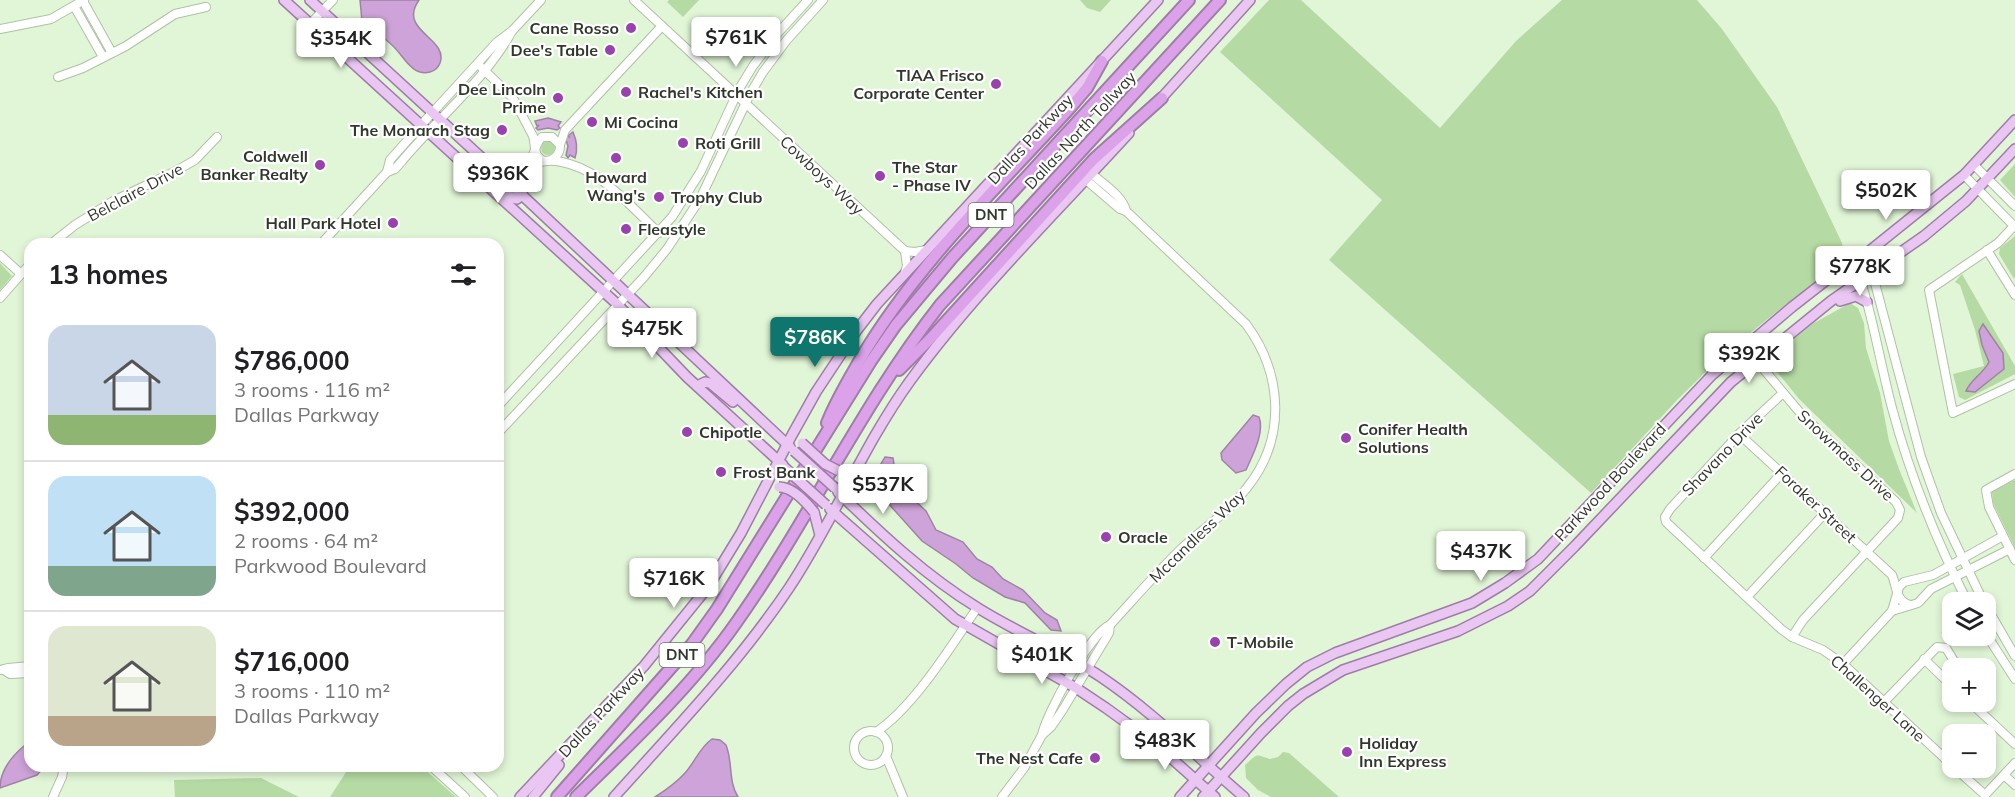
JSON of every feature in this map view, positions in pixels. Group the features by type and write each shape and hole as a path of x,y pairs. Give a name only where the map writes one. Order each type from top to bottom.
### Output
{"highway":[{"name":"Dallas North Tollway","path":"557,797 636,709 698,635 741,573 871,361 923,290 1189,0"},
{"name":"Dallas North Tollway","path":"576,797 680,691 735,624 807,513 913,339 940,305 1220,0"},
{"path":"817,448 832,409 848,380 872,340 915,279 1070,108 1087,88 1102,61"},
{"path":"887,380 923,346 1094,159 1162,98"}],"main road":[{"path":"284,0 617,304 697,386 921,592 965,626 1076,688 1153,742 1196,780 1209,795"},
{"path":"310,0 502,176 895,545 978,608 1077,663 1132,700 1244,797"},
{"name":"Dallas Parkway","path":"520,797 650,658 708,587 782,464 791,448 798,426 831,369 857,330 904,272 1158,0"},
{"path":"614,797 718,682 761,627 789,587 820,535 838,492 857,466 899,396 944,336 1250,0"},
{"name":"Parkwood Boulevard","path":"1180,797 1286,684 1307,667 1335,653 1472,603 1495,590 1538,559 1712,375 1744,346 1833,275 1867,253 1964,175 2015,120"},
{"name":"Parkwood Boulevard","path":"1209,795 1221,777 1288,706 1343,670 1458,631 1508,606 1530,591 1731,382 1822,309 1924,236 1978,189 2015,149"},
{"path":"471,170 490,178 512,198 517,199 522,195"},
{"path":"1822,309 1852,296 1863,298 1867,302"},
{"path":"697,386 705,382 710,383 738,406 755,415"},
{"path":"798,426 802,443 825,464 839,471 857,466"},
{"path":"756,505 779,487 793,491 814,512 820,535"},
{"path":"1586,506 1601,519"},
{"path":"1472,603 1479,622"},
{"path":"1335,653 1343,670"},
{"path":"533,797 577,742 584,728"}],"street":[{"path":"0,29 51,19 83,0 112,53"},
{"path":"310,24 333,0"},
{"path":"437,116 477,64 541,0"},
{"name":"Cowboys Way","path":"634,0 905,251"},
{"path":"504,399 659,233 679,207 697,178 736,95 760,55 808,0"},
{"path":"504,426 652,268 672,242 708,183 759,77 777,52 823,0"},
{"path":"74,6 103,57"},
{"path":"58,77 83,68 126,46 175,14 206,7"},
{"path":"777,52 775,45 788,27 787,22"},
{"path":"502,176 550,161 558,155 565,130 662,26"},
{"path":"326,238 387,172 395,169 425,128 484,70 503,48 512,31"},
{"path":"477,64 513,98 530,128 539,158 569,165 601,180 659,233"},
{"path":"530,128 538,134 556,139 569,165"},
{"path":"522,195 525,177 538,140 565,130"},
{"name":"Belclaire Drive","path":"59,238 115,200 195,160 217,137"},
{"path":"1974,165 2015,206"},
{"path":"1964,175 2014,226 1998,243 1929,290 1953,413 2014,386"},
{"name":"Mccandless Way","path":"1042,735 1044,724 1077,663 1103,628 1110,625 1182,548 1224,513 1248,487 1266,457 1274,428 1276,407 1270,368 1257,339 1246,324 1126,211 1120,209 1089,177"},
{"path":"697,178 708,183"},
{"path":"904,272 907,266 905,251 926,250"},
{"path":"1987,250 2015,295"},
{"path":"1867,253 1874,271 1921,457 1941,513 1978,592"},
{"path":"0,255 20,273"},
{"path":"1854,262 1867,302 1892,408 1917,490 1962,592"},
{"path":"0,298 24,269"},
{"name":"Snowmass Drive","path":"1744,346 1812,425 1896,502 1900,510 1898,518 1867,552"},
{"name":"Shavano Drive","path":"1665,518 1670,509 1740,434 1783,393"},
{"name":"Foraker Street","path":"1740,434 1892,575 1911,580"},
{"path":"1704,558 1782,473"},
{"path":"2015,474 1986,490 1989,507 2015,560"},
{"path":"1747,597 1825,513"},
{"name":"Challenger Lane","path":"1665,518 1670,526 1704,558 1792,637 1823,650 1843,664 1942,756"},
{"path":"1843,664 1892,610 1901,584 1930,576 2003,536"},
{"path":"1892,610 1918,603 1928,591 1967,569 2010,549"},
{"path":"1792,637 1803,620 1867,552"},
{"name":"Foraker Street","path":"1892,575 1901,601 1910,605"},
{"path":"1911,580 1917,581 1922,586 1922,598"},
{"path":"885,739 891,724 978,608"},
{"path":"1996,624 2015,656"},
{"name":"Mccandless Way","path":"1042,735 1051,727 1076,688 1109,633 1110,625"},
{"path":"1884,702 1934,648 1943,646 1951,658"},
{"path":"1994,646 2015,679"},
{"path":"1924,659 1942,676"},
{"path":"2,670 24,667"},
{"path":"2,670 10,674 24,673"},
{"path":"1981,712 2015,744"},
{"path":"891,724 876,732 862,734 856,741 855,751 863,762 877,764 894,776"},
{"path":"876,732 885,739 888,750 886,756 877,764"},
{"path":"1002,797 1024,768 1042,735"},
{"path":"886,756 903,797"},
{"path":"2015,763 2004,775 2015,785"},
{"path":"53,797 63,772"},
{"path":"438,772 465,797"},
{"path":"467,772 493,797"},
{"name":"Challenger Lane","path":"1966,778 1985,795 2004,775"}],"green space":[{"path":"669,0 699,0 683,17 667,2"},
{"path":"1080,0 1111,0 1100,12 1087,8"},
{"path":"1269,0 1301,0 1440,128 1516,41 1562,0 1697,0 1722,29 1777,107 1842,243 1845,262 1780,309 1723,355 1678,399 1591,493 1329,260 1382,200 1220,52"},
{"path":"548,141 553,143 555,148 553,153 548,155 543,153 541,148 543,143"},
{"path":"2015,164 2015,197 2000,180"},
{"path":"2015,236 2014,279 1999,254 2000,248"},
{"path":"0,263 12,276 0,290"},
{"path":"1962,274 2015,366 2015,374 1965,400 1959,397 1953,374 1984,366 1960,285 1955,282"},
{"path":"1850,303 1858,308 1864,323 1866,348 1880,393 1889,441 1917,513 1799,399 1769,362 1771,356 1814,323"},
{"path":"2015,480 2015,548 1993,503 1992,492"},
{"path":"1283,752 1289,753 1339,797 1271,797 1258,790 1246,778 1245,765 1257,756 1270,759 1278,757"},
{"path":"346,772 428,772 456,797 330,797"},
{"path":"261,778 299,797 175,797 174,780"}],"shaded area":[{"path":"360,0 419,0 414,11 414,19 441,54 437,68 424,73 409,65 390,43 362,21"},
{"path":"548,118 561,122 558,126 560,128 538,130 536,128 539,125 537,126 535,121"},
{"path":"573,132 577,145 576,155 575,158 570,155 568,158 565,137 566,134 569,137"},
{"path":"1983,324 2003,353 2004,369 1975,392 1966,391 1989,362 1979,331"},
{"path":"1253,415 1259,417 1259,437 1246,470 1236,473 1222,460 1221,453"},
{"path":"885,457 893,458 897,484 926,511 936,530 963,542 977,559 992,567 1003,579 1023,590 1045,613 1057,620 1061,631 1051,630 1025,603 1005,597 973,578 922,541 888,503 881,464"},
{"path":"712,739 720,740 726,745 733,785 738,797 655,797 682,777 704,746"},
{"path":"24,746 24,772 40,772 37,775 0,788 7,765"}],"place":[{"name":"Cane Rosso","path":"631,28"},
{"name":"Dee's Table","path":"610,50"},
{"name":"TIAA Frisco Corporate Center","path":"996,84"},
{"name":"Rachel's Kitchen","path":"626,92"},
{"name":"Dee Lincoln Prime","path":"558,98"},
{"name":"Mi Cocina","path":"592,122"},
{"name":"The Monarch Stag","path":"502,130"},
{"name":"Roti Grill","path":"683,143"},
{"name":"Howard Wang's","path":"616,158"},
{"name":"Coldwell Banker Realty","path":"320,165"},
{"name":"The Star - Phase IV","path":"880,176"},
{"name":"Trophy Club","path":"659,197"},
{"name":"Hall Park Hotel","path":"393,223"},
{"name":"Fleastyle","path":"626,229"},
{"name":"Chipotle","path":"687,432"},
{"name":"Conifer Health Solutions","path":"1346,438"},
{"name":"Frost Bank","path":"721,472"},
{"name":"Oracle","path":"1106,537"},
{"name":"T-Mobile","path":"1215,642"},
{"name":"Holiday Inn Express","path":"1347,752"},
{"name":"The Nest Cafe","path":"1095,758"}]}
